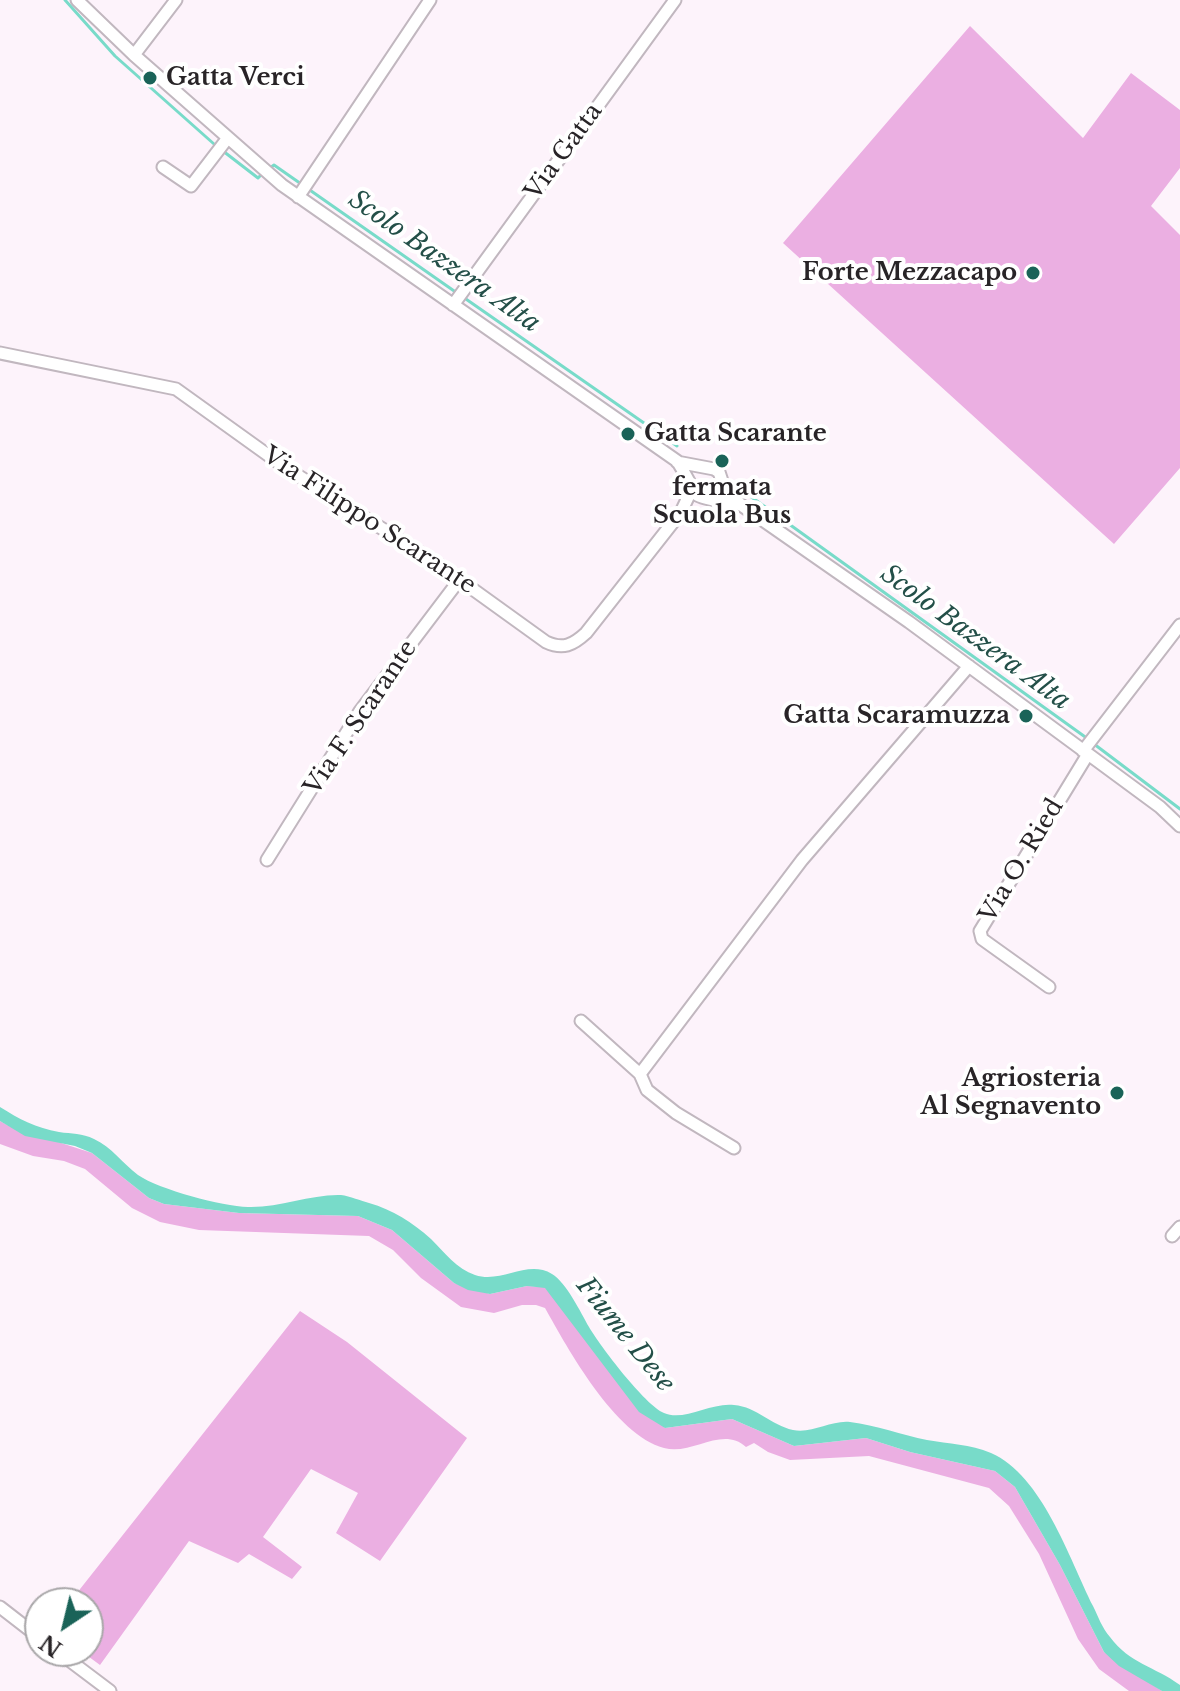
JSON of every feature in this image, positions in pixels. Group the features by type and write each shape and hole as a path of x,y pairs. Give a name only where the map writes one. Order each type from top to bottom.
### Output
{"street":[{"path":"77,0 227,139 457,299 677,461 719,472 723,484 741,505 969,666 1160,807 1180,826"},
{"path":"134,55 176,0"},
{"path":"302,191 430,0"},
{"name":"Via Gatta","path":"457,299 675,0"},
{"path":"163,167 191,186 227,139"},
{"name":"Via Filippo Scarante","path":"0,353 176,389 286,468 380,525 546,642 559,647 569,646 586,633 681,512 692,486"},
{"path":"677,461 696,494 741,505"},
{"path":"692,486 696,471 702,468"},
{"path":"709,498 716,496 723,484"},
{"name":"Via Filippo Scarante","path":"681,512 709,498"},
{"name":"Via F. Scarante","path":"267,860 360,711 460,579"},
{"path":"1085,752 1180,625"},
{"path":"640,1074 816,844 969,666"},
{"name":"Via O. Ried","path":"1049,987 982,939 980,931 1085,752"},
{"path":"581,1021 640,1074 647,1090 676,1113 734,1148"},
{"path":"0,1607 24,1626"},
{"path":"78,1667 110,1691"}],"shaded area":[{"path":"970,26 1083,138 1131,73 1180,110 1180,168 1151,206 1180,235 1180,468 1114,544 783,243"},
{"path":"0,1107 43,1128 94,1139 138,1175 176,1191 248,1207 330,1195 344,1196 402,1217 457,1264 475,1275 495,1277 533,1269 552,1274 568,1291 595,1336 624,1374 646,1399 664,1413 689,1414 716,1406 734,1405 750,1409 793,1430 850,1422 991,1453 1025,1479 1039,1498 1064,1542 1107,1633 1134,1659 1180,1685 1180,1691 1162,1691 1119,1666 1104,1652 1060,1565 1015,1487 995,1471 910,1452 866,1438 794,1446 732,1419 665,1428 639,1412 545,1288 527,1286 490,1294 468,1290 454,1283 392,1230 358,1216 239,1213 164,1204 149,1198 92,1153 75,1146 25,1136 0,1121"},
{"path":"0,1121 92,1153 149,1198 164,1204 239,1213 358,1216 392,1230 454,1283 490,1294 527,1286 545,1287 665,1428 732,1419 794,1446 866,1438 910,1452 995,1471 1015,1487 1060,1565 1104,1652 1162,1691 1129,1691 1099,1669 1078,1639 1039,1554 1009,1506 989,1488 869,1456 790,1460 754,1443 746,1447 727,1439 685,1448 664,1448 646,1440 611,1409 580,1367 545,1308 522,1305 494,1313 461,1307 421,1278 393,1250 369,1236 199,1230 160,1222 132,1208 85,1169 0,1144"},
{"path":"300,1311 347,1342 467,1438 380,1561 336,1533 358,1493 311,1469 263,1537 302,1567 292,1579 249,1554 238,1563 189,1541 104,1659 104,1587 82,1587"}],"waterway":[{"name":"Scolo Bazzera Alta","path":"65,0 115,56 214,144"},
{"name":"Scolo Bazzera Alta","path":"223,151 258,178 261,175"},
{"name":"Scolo Bazzera Alta","path":"270,168 274,165 457,293"},
{"name":"Scolo Bazzera Alta","path":"463,297 677,446"},
{"name":"Scolo Bazzera Alta","path":"750,496 1088,739"},
{"name":"Scolo Bazzera Alta","path":"1094,744 1180,809"}],"place":[{"name":"Gatta Verci","path":"150,78"},
{"name":"Forte Mezzacapo","path":"1033,273"},
{"name":"Gatta Scarante","path":"628,434"},
{"name":"fermata Scuola Bus","path":"722,461"},
{"name":"Gatta Scaramuzza","path":"1026,716"},
{"name":"Agriosteria Al Segnavento","path":"1117,1093"}],"water label":[{"name":"Fiume Dese","path":"625,1335"}]}
